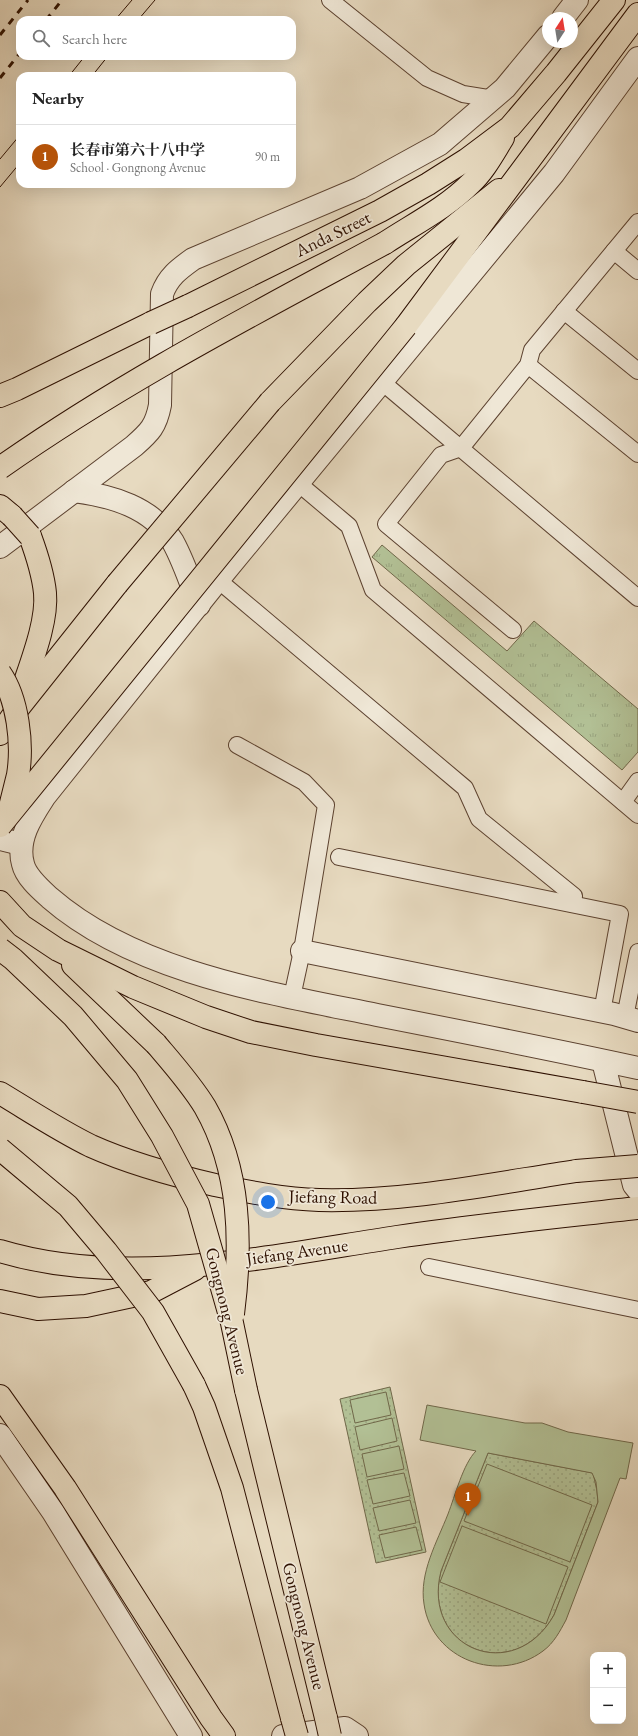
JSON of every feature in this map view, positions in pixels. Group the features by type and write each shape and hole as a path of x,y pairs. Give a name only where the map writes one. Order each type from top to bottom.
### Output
{"main road":[{"name":"Anda Street","path":"0,396 188,306 372,214 421,188 466,160 510,127 556,73 614,0"},
{"path":"4,821 406,326 638,14"},
{"path":"0,468 87,409 177,356 385,243 450,201 472,183 510,127"},
{"path":"0,734 16,711 117,584 270,402 406,264 521,173"},
{"path":"6,511 30,536 40,564 45,594 43,623 16,711"},
{"path":"0,673 11,692 19,737 18,774 4,821"},
{"path":"0,902 22,926 58,950 134,987 198,1014 251,1032 316,1045 638,1102"},
{"name":"Gongnong Avenue","path":"0,949 13,959 73,1016 127,1080 162,1136 198,1204 232,1323 246,1390 328,1727"},
{"path":"58,950 156,1044 185,1077 205,1107 220,1140 230,1170 238,1224 238,1276 232,1323"},
{"name":"Jiefang Road","path":"0,1093 92,1146 159,1172 252,1193 318,1200 373,1199 439,1192 576,1171 638,1166"},
{"name":"Gongnong Avenue","path":"0,1149 68,1206 106,1251 153,1312 194,1386 204,1407 232,1488 291,1730"},
{"name":"Jiefang Avenue","path":"0,1251 58,1264 126,1268 200,1266 463,1227 638,1208"},
{"path":"0,1301 38,1309 86,1306 151,1292 200,1266"},
{"path":"0,1396 65,1488 211,1718 224,1736"}],"street":[{"path":"0,547 134,446 152,430 158,417 160,405 162,294 166,283 175,272 193,259 360,188 440,144 506,88 542,43"},
{"path":"638,58 554,173 218,580 45,796 28,823 21,844 23,865 37,886 65,910 96,932 150,956 205,975 292,997 638,1068"},
{"path":"74,491 101,495 129,504 145,513 159,524 173,542 179,553 198,605"},
{"path":"0,839 21,844"},
{"path":"302,951 631,1019"},
{"path":"603,1061 634,1186 638,1190"},
{"path":"0,1435 53,1512 191,1736"},
{"path":"291,1730 345,1728 357,1736"}],"lane":[{"path":"330,0 427,78 463,94 494,99"},
{"path":"513,630 386,524 441,455 461,448 528,365 532,350 638,222"},
{"path":"614,251 638,270"},
{"path":"564,312 638,371"},
{"path":"528,365 638,454"},
{"path":"382,382 638,598"},
{"path":"298,483 349,526 373,590 638,815"},
{"path":"218,580 465,788 479,818 574,896 573,904"},
{"path":"237,745 304,782 326,805 302,951 292,997"},
{"path":"623,802 638,781"},
{"path":"339,857 620,914 602,1012"},
{"path":"631,1019 638,952"},
{"path":"429,1267 638,1310"}],"green space":[{"path":"382,545 507,651 534,621 638,709 638,752 622,770 372,557"},
{"path":"390,1387 426,1552 376,1563 340,1399"},
{"path":"386,1392 391,1415 355,1423 350,1400"},
{"path":"427,1405 525,1423 542,1423 568,1432 633,1443 626,1479 620,1478 566,1620 550,1644 543,1651 526,1661 507,1665 488,1665 470,1661 454,1652 440,1640 430,1623 424,1604 423,1592 426,1569 463,1472 476,1451 420,1440","holes":["488,1453 592,1473 596,1482 598,1502 554,1615 537,1637 517,1649 495,1653 475,1649 457,1638 445,1621 438,1598 441,1571"]},
{"path":"392,1418 397,1441 360,1450 355,1427"},
{"path":"399,1446 404,1469 367,1477 362,1454"},
{"path":"488,1453 593,1473 598,1502 554,1615 537,1637 517,1649 495,1653 475,1649 457,1638 445,1621 438,1598 441,1571"},
{"path":"487,1464 592,1505 570,1562 464,1521"},
{"path":"404,1473 410,1496 373,1504 367,1480"},
{"path":"410,1500 416,1523 379,1531 373,1508"},
{"path":"462,1526 568,1567 546,1624 440,1582"},
{"path":"416,1527 422,1550 385,1558 379,1535"}],"tram line":[{"path":"118,16 132,0"},
{"path":"141,16 155,0"},
{"path":"72,72 82,60"},
{"path":"95,72 105,60"},
{"path":"0,159 16,140"},
{"path":"0,187 16,168"}],"railway":[{"path":"0,35 28,0"},
{"path":"49,16 62,0"},
{"path":"0,78 16,58"}],"place":[{"name":"长春市第六十八中学","path":"468,1516"}]}
